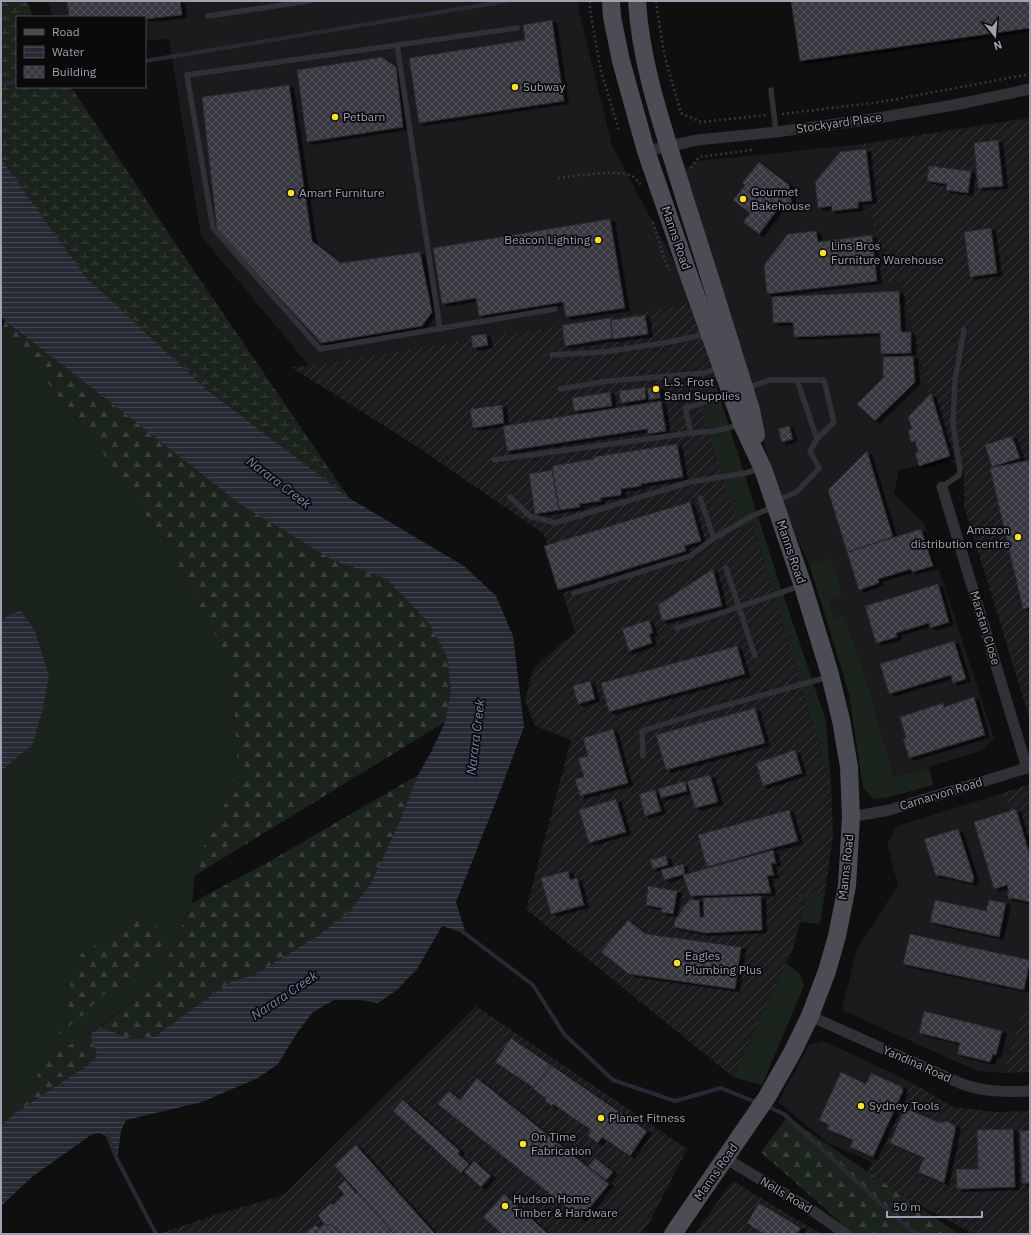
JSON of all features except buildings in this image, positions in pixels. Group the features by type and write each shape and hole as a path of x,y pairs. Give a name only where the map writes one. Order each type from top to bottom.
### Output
{"main road":[{"name":"Manns Road","path":"611,1 612,17 621,62 646,151 688,274 722,366 751,410 763,469 803,586 830,676 846,745 849,767 851,817 847,886 837,936 827,971 810,1016 792,1053 762,1104 673,1234"},
{"name":"Manns Road","path":"637,1 648,71 738,390 742,424 763,469"}],"street":[{"name":"Stockyard Place","path":"646,151 697,140 776,132 879,118 954,105 1030,89"},
{"name":"Marstan Close","path":"942,487 1029,767"},
{"name":"Carnarvon Road","path":"851,817 889,810 1029,767"},
{"name":"Yandina Road","path":"810,1016 962,1084 978,1089 996,1092 1030,1091"},
{"name":"Nells Road","path":"725,1158 813,1211 846,1234"}],"lane":[{"path":"208,16 309,1"},
{"path":"517,28 187,75 212,228 320,349 555,310"},
{"path":"397,46 440,329"},
{"path":"771,90 776,132"},
{"path":"942,487 959,475 960,470 953,424 955,380 964,330"},
{"path":"552,355 603,352 664,343 710,334"},
{"path":"560,389 609,381 684,375 705,372 722,366"},
{"path":"574,593 690,556 714,538 797,492 819,468 810,451 817,438 834,422 824,380 770,380 685,408 691,432"},
{"path":"797,380 817,438"},
{"path":"494,460 691,432 714,432 742,424"},
{"path":"510,497 530,516 555,523 690,482 746,474 763,469"},
{"path":"700,498 714,538"},
{"path":"726,568 755,656"},
{"path":"677,628 803,586"},
{"path":"643,756 642,731 709,710 830,676"}],"path":[{"path":"590,1 590,10 601,71 619,132"},
{"path":"656,1 664,54 681,114 701,122 881,102 1030,74"},
{"path":"690,168 699,157 752,150"},
{"path":"558,178 607,173 625,174 634,177 642,187"},
{"path":"651,217 665,261 671,271"}],"shaded area":[{"path":"47,1 578,1 579,11 612,146 696,302 644,312 309,366 201,236 169,39 146,41 146,16 53,16"},
{"path":"1030,118 1030,720 964,506 964,469 946,458 900,281 881,282 862,144"},
{"path":"862,144 881,281 900,281 946,458 899,470 894,493 924,524 994,738 981,751 894,777 863,668 843,615 835,618 829,603 830,557 809,564 781,502 755,411 679,171 699,161"},
{"path":"696,302 723,379 715,382 706,378 711,395 698,397 740,530 752,521 831,784 833,836 825,892 799,894 806,899 793,949 733,1077 526,909 571,740 535,726 525,701 533,669 575,632 544,534 419,448 291,367 309,366 644,312"},
{"path":"1030,784 1030,872 1003,793"},
{"path":"1003,793 1030,872 1030,996 1022,1014 1003,1073 977,1071 842,1010 857,949 898,885 887,844 897,826"},
{"path":"1030,996 1030,1072 1003,1073 1022,1014"},
{"path":"476,1006 687,1149 649,1223 641,1234 158,1234 215,1215 284,1195"},
{"path":"824,1041 911,1082 872,1162 828,1143 778,1102 809,1045"},
{"path":"911,1082 953,1107 997,1112 1030,1111 1030,1234 974,1234 865,1177"},
{"path":"733,1181 821,1234 694,1234"}],"green space":[{"path":"1,1 27,1 33,16 16,16 16,88 72,88 349,498 206,389 85,276 1,159"},
{"path":"5,321 105,398 335,561 386,579 429,623 447,657 451,691 445,722 194,876 196,862 238,778 232,666 167,545 88,432 3,328"},
{"path":"1,325 88,432 167,545 232,666 238,778 196,862 192,903 158,981 90,1034 47,1057 20,1110 1,1108"},
{"path":"705,378 715,382 778,579 826,721 831,784 752,521 740,531 697,397 711,395"},
{"path":"831,557 842,595 829,603 835,618 843,615 863,668 894,777 929,767 933,785 890,797 874,799 863,788 849,694 809,564"},
{"path":"418,775 394,834 371,883 349,912 319,935 254,975 230,982 154,1038 132,1039 100,1027 158,981 192,903 270,861"},
{"path":"825,892 820,924 800,922 806,899 799,897 799,893"},
{"path":"143,917 167,932 150,969 99,997 89,1010 59,1034 50,1031 68,1017 64,1004 81,954"},
{"path":"786,963 801,975 804,986 762,1085 733,1077"},
{"path":"90,1034 98,1056 85,1067 20,1110 47,1057"},
{"path":"1,1108 20,1110 1,1125"},
{"path":"787,1117 959,1234 854,1234 761,1152"}],"water":[{"name":"Narara Creek","path":"1,159 85,276 206,389 349,498 464,566 496,596 513,636 524,727 456,902 466,934 442,926 417,969 398,989 378,1003 359,1000 334,1000 313,1012 297,1033 278,1064 258,1078 202,1102 126,1120 121,1131 117,1159 110,1138 99,1133 91,1135 33,1176 1,1206 1,1125 20,1110 85,1067 97,1056 90,1034 100,1027 132,1039 154,1037 230,982 254,975 319,935 349,912 371,883 394,834 418,775 445,722 451,691 447,657 429,623 386,579 335,561 240,504 5,321 1,315"},
{"path":"21,611 35,631 49,676 43,708 33,744 1,771 1,621 10,614"}],"waterway":[{"path":"146,61 507,1"},
{"path":"1,84 16,82"},
{"path":"463,932 533,985 564,1034 613,1080 675,1101 721,1088 758,1103"},
{"path":"766,1106 784,1114 882,1205 916,1234"},
{"path":"107,1134 117,1159 156,1234"}],"place":[{"name":"Subway","path":"515,87"},
{"name":"Petbarn","path":"335,117"},
{"name":"Amart Furniture","path":"291,193"},
{"name":"Gourmet Bakehouse","path":"743,199"},
{"name":"Beacon Lighting","path":"598,240"},
{"name":"Lins Bros Furniture Warehouse","path":"823,253"},
{"name":"L.S. Frost Sand Supplies","path":"656,389"},
{"name":"Amazon distribution centre","path":"1018,537"},
{"name":"Eagles Plumbing Plus","path":"677,963"},
{"name":"Sydney Tools","path":"861,1106"},
{"name":"Planet Fitness","path":"601,1118"},
{"name":"On Time Fabrication","path":"523,1144"},
{"name":"Hudson Home Timber & Hardware","path":"505,1206"}]}
